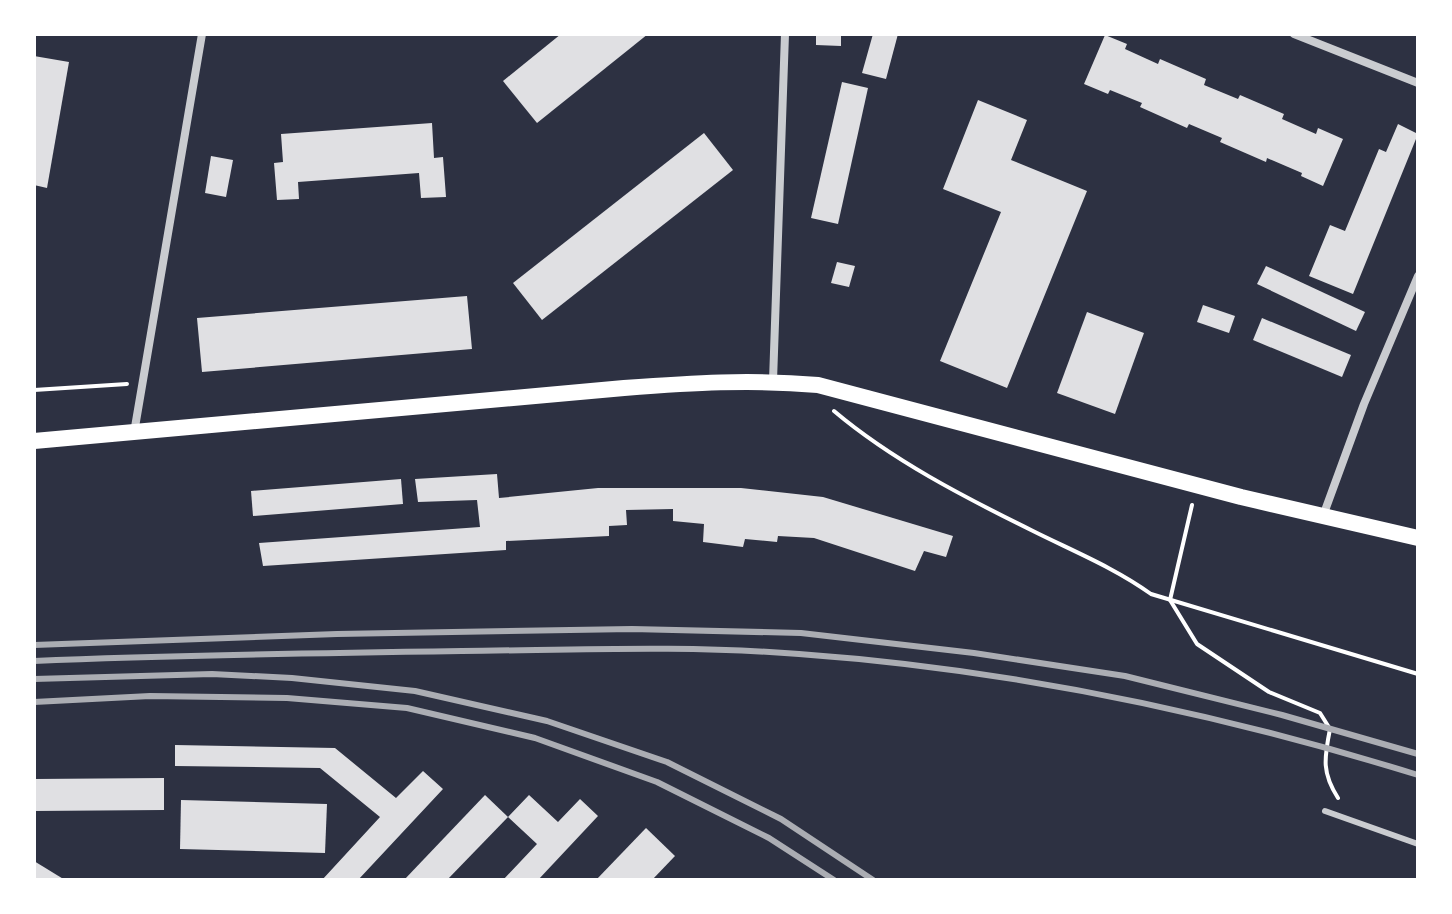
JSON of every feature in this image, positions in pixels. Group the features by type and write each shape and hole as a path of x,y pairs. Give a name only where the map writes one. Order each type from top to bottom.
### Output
{"main road":[{"path":"34,441 720,380 773,381 818,385 1418,538"}],"street":[{"path":"134,433 202,34"},
{"path":"773,381 785,34"},
{"path":"1294,34 1418,83"},
{"path":"1323,516 1364,404 1418,276"}],"lane":[{"path":"1325,811 1418,844"}],"path":[{"path":"34,390 143,383"},
{"path":"818,385 834,412 915,467 990,510 1129,579 1151,594 1418,674"},
{"path":"1192,505 1170,600 1197,644 1269,692 1320,713 1330,729 1325,778 1353,821"}],"building":[{"path":"561,34 648,34 537,123 503,81"},
{"path":"816,34 841,34 841,46 816,45"},
{"path":"873,34 898,34 886,79 862,73"},
{"path":"1105,35 1127,44 1125,49 1158,64 1160,59 1206,79 1204,85 1238,99 1240,95 1284,114 1282,119 1316,134 1318,128 1343,139 1323,186 1267,158 1266,162 1220,142 1222,138 1189,124 1187,128 1140,107 1142,103 1084,84"},
{"path":"34,56 69,62 47,188 34,185"},
{"path":"842,82 868,88 838,224 811,218"},
{"path":"978,100 1027,120 1011,160 1087,191 1007,388 940,361 1001,212 943,189"},
{"path":"432,123 434,158 443,157 446,197 421,198 419,173 298,182 299,199 277,200 274,163 283,162 281,134"},
{"path":"1398,124 1418,134 1353,294 1309,276 1330,225 1345,231 1379,149 1386,152"},
{"path":"704,133 733,170 542,320 513,283"},
{"path":"211,156 233,160 226,197 205,193"},
{"path":"837,262 855,266 849,287 831,283"},
{"path":"1266,266 1365,312 1356,331 1257,284"},
{"path":"467,296 472,349 202,372 197,318"},
{"path":"1203,305 1235,316 1229,333 1197,322"},
{"path":"1087,312 1144,333 1115,414 1057,393"},
{"path":"1262,318 1351,355 1342,377 1253,340"},
{"path":"497,474 499,498 598,488 741,488 823,497 953,536 946,557 924,551 915,571 814,538 778,536 777,542 745,539 743,547 703,542 704,524 673,521 673,509 626,510 627,525 609,526 609,536 506,541 506,550 263,566 259,543 480,527 477,500 418,502 415,479"},
{"path":"401,479 403,504 253,516 251,491"},
{"path":"175,745 335,748 396,798 423,771 443,789 358,880 322,880 380,817 320,768 175,766"},
{"path":"164,778 164,810 34,811 34,779"},
{"path":"485,795 508,817 447,880 404,880"},
{"path":"529,795 558,822 580,799 598,816 538,880 503,880 537,844 508,817"},
{"path":"181,800 327,804 325,853 180,849"},
{"path":"646,828 675,856 652,880 596,880"},
{"path":"34,861 65,880 34,880"}],"railway":[{"path":"34,645 337,634 632,629 801,633 974,653 1125,676 1282,715 1418,754"},
{"path":"34,661 248,654 630,649 799,654 956,671 1112,697 1266,732 1418,775"},
{"path":"34,679 212,674 292,678 415,691 547,721 667,762 781,819 873,880"},
{"path":"34,702 150,696 287,698 407,708 535,738 657,782 769,838 834,880"}]}
